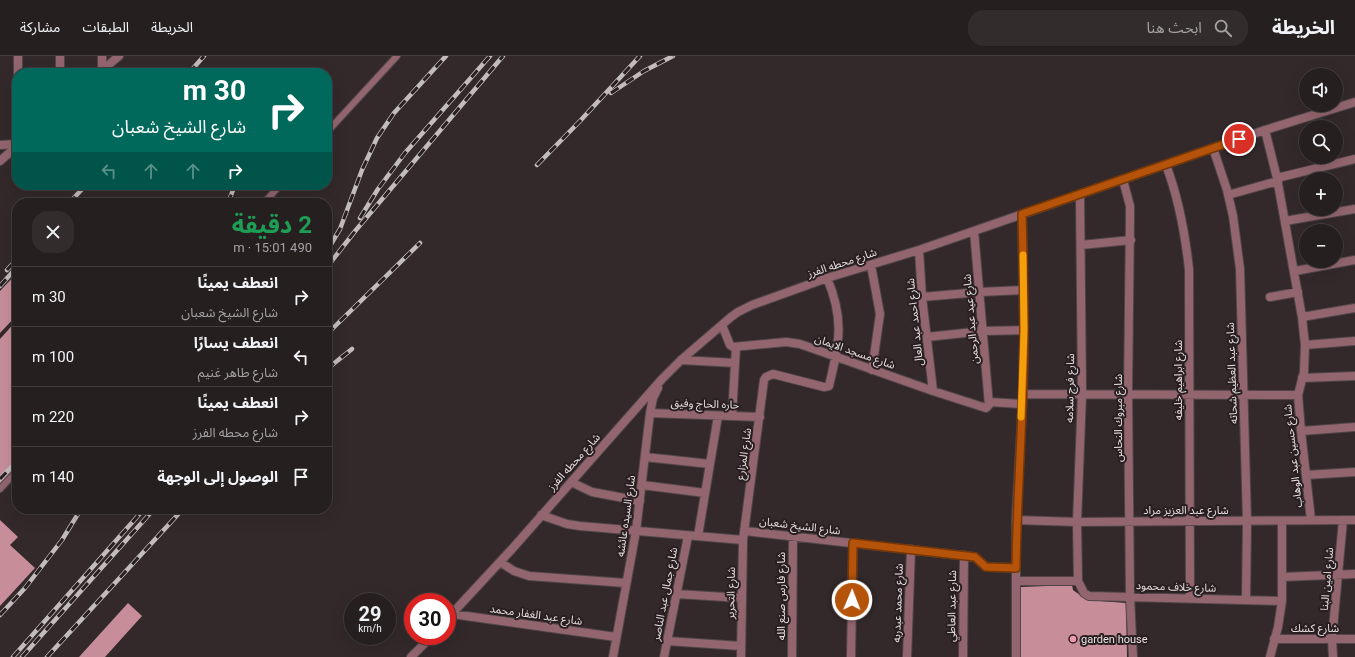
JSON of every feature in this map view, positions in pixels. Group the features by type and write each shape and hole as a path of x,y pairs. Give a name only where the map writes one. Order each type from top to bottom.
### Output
{"street":[{"path":"18,56 18,68"},
{"path":"60,56 60,68"},
{"path":"101,68 102,56"},
{"path":"106,68 119,56"},
{"name":"شارع محطه الفرز","path":"456,609 512,549 662,379 681,360 738,312 752,305 827,278 919,250 1022,214 1080,196 1265,130 1355,102"},
{"name":"شارع حسين عبد الوهاب","path":"1265,130 1278,180 1302,317 1304,345 1302,378 1298,395 1311,520"},
{"path":"0,145 12,145"},
{"name":"شارع عبد العظيم شحاته","path":"1213,148 1228,195 1237,242 1240,269 1247,521 1246,600"},
{"path":"0,161 12,150"},
{"path":"1228,195 1355,159"},
{"name":"شارع ابراهيم خليفه","path":"1166,165 1178,200 1183,222 1189,269 1190,598"},
{"name":"شارع مبروك النحاس","path":"1123,180 1130,206 1131,240 1128,393 1130,597 1133,657"},
{"name":"شارع فرج سلامه","path":"1078,581 1077,522 1082,394 1080,196"},
{"path":"1285,221 1355,209"},
{"path":"1016,657 1016,520 1023,394 1024,330 1022,214"},
{"name":"شارع عيد عبد الرحمن","path":"974,231 989,403"},
{"path":"1081,245 1131,240"},
{"name":"شارع احمد عبد العال","path":"919,250 922,297 933,392"},
{"path":"1295,271 1355,260"},
{"path":"870,265 880,314 872,370"},
{"path":"827,278 836,303 840,321 836,357"},
{"path":"922,297 1023,290"},
{"path":"1270,296 1298,292"},
{"path":"1302,317 1355,308"},
{"path":"722,325 730,345 736,348 732,416"},
{"path":"927,337 983,331 1024,330"},
{"path":"1304,345 1355,341"},
{"name":"شارع مسجد الايمان","path":"736,348 786,342 800,344 933,392 984,408 989,403 1022,404"},
{"name":"شارع المزارع","path":"745,531 764,380 766,377 773,374 827,387 829,386 836,357"},
{"path":"681,360 735,363"},
{"path":"1302,378 1355,376"},
{"name":"شارع السيده عائشه","path":"613,657 636,531 650,413 653,398 662,379"},
{"path":"1023,394 1128,393 1298,395"},
{"name":"حاره الحاج وفيق","path":"650,413 760,417"},
{"path":"698,536 718,416"},
{"path":"1301,431 1355,427"},
{"path":"645,457 710,464"},
{"path":"1306,474 1355,472"},
{"path":"571,482 592,492 640,501"},
{"path":"642,485 705,493"},
{"path":"541,515 554,520 580,526 743,540"},
{"name":"شارع عبد العزيز مراد","path":"1016,520 1077,522 1355,520"},
{"name":"شارع امين البنا","path":"1333,657 1332,639 1343,520"},
{"path":"1270,657 1282,601 1282,521"},
{"name":"شارع الشيخ شعبان","path":"745,531 964,555 975,557 986,567 1016,568"},
{"name":"شارع التحرير","path":"741,657 743,540 745,531"},
{"name":"شارع جمال عبد الناصر","path":"664,657 688,536"},
{"name":"شارع فارس صنع الله","path":"792,657 793,536"},
{"path":"851,657 853,543"},
{"name":"شارع محمد عبدربه","path":"907,657 911,550"},
{"name":"شارع عبد العاطي","path":"963,657 964,555"},
{"path":"500,562 514,571 529,576 626,583"},
{"path":"1282,577 1355,574"},
{"path":"1016,581 1078,581"},
{"name":"شارع خلاف محمود","path":"1078,581 1084,593 1090,596 1282,601"},
{"path":"676,594 742,598"},
{"name":"شارع عبد الغفار محمد","path":"456,617 616,637"},
{"name":"شارع كشك","path":"1274,639 1355,638"},
{"path":"667,641 741,646"},
{"path":"412,657 423,645"}],"lane":[{"path":"332,127 397,56"},
{"path":"268,198 276,190"},
{"path":"0,490 12,477"}],"building":[{"path":"12,278 12,320 0,333 0,291"},
{"path":"12,326 12,473 0,486 0,339"},
{"path":"0,520 18,537 10,545 35,568 0,606"},
{"name":"garden house","path":"1072,585 1073,590 1087,600 1126,603 1127,657 1020,657 1019,621 1021,587"},
{"path":"128,603 142,616 105,657 79,657"}],"railway":[{"path":"193,68 204,56"},
{"path":"332,243 340,229 362,170 377,138 394,113 446,56"},
{"path":"360,218 378,189 405,153 490,56"},
{"path":"332,261 356,230 503,56"},
{"path":"537,165 640,56"},
{"path":"611,93 644,71 673,56"},
{"path":"74,198 81,190"},
{"path":"230,198 233,190"},
{"path":"332,329 420,243"},
{"path":"7,270 12,264"},
{"path":"0,286 12,273"},
{"path":"332,365 352,349"},
{"path":"0,479 12,466"},
{"path":"0,615 25,588 62,540 78,514"},
{"path":"13,657 140,514"},
{"path":"22,657 150,514"},
{"path":"47,657 178,514"}],"slow traffic":[{"path":"1021,417 1023,394 1024,330 1023,255"}],"place":[{"name":"garden house","path":"1073,639"}],"route":[{"path":"852,600 853,543 975,557 986,567 1016,568 1016,520 1023,394 1024,330 1022,214 1080,196 1239,139"}]}
